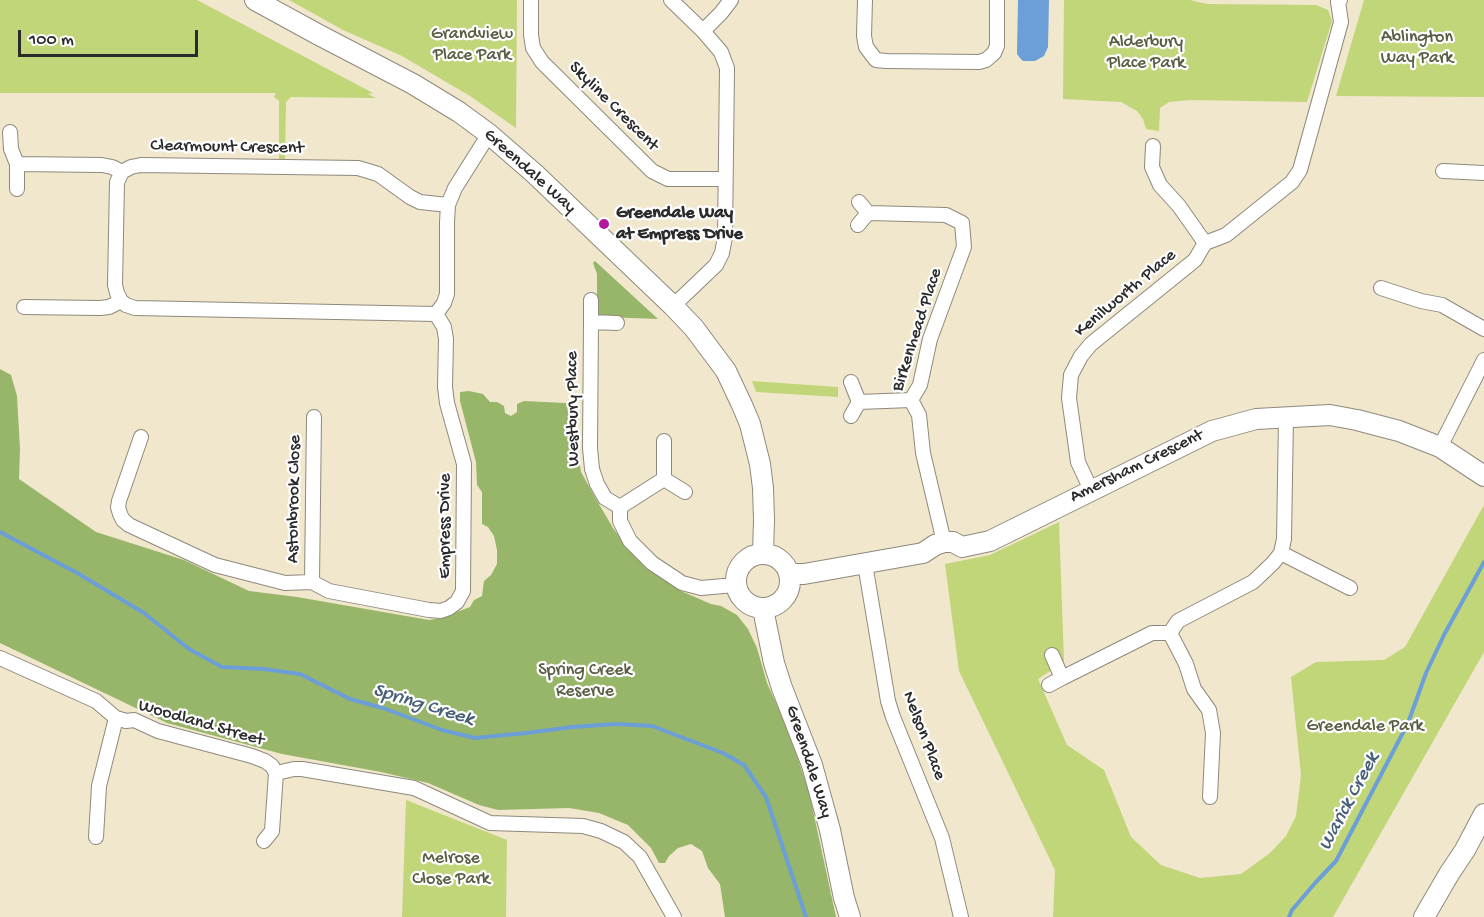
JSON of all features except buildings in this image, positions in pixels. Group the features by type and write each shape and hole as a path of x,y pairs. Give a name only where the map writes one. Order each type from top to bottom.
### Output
{"street":[{"name":"Greendale Way","path":"255,0 413,84 459,112 489,134 535,174 674,306 694,328 726,371 750,424 760,464 763,488 765,520 763,553"},
{"name":"Skyline Crescent","path":"531,0 533,48 542,62 652,171 668,179 725,179"},
{"path":"671,0 722,52 727,68 725,237 722,253 716,264 674,306"},
{"path":"703,31 722,13 731,0"},
{"path":"865,0 866,47 876,60 979,62 986,60 994,53 997,45 998,0"},
{"name":"Kenilworth Place","path":"1091,490 1078,462 1069,398 1071,375 1081,356 1091,344 1195,260 1205,243 1226,235 1292,182 1300,170 1341,22 1336,1"},
{"path":"10,132 11,148 17,164 17,189"},
{"path":"17,164 102,165 122,172 117,182 116,192 115,285 121,301 126,305 135,308 436,314 447,294 448,205 455,188 489,134"},
{"path":"1152,146 1152,167 1160,185 1179,206 1205,243"},
{"name":"Clearmount Crescent","path":"122,172 141,165 358,168 378,174 420,202 448,205"},
{"path":"1443,171 1484,173"},
{"name":"Birkenhead Place","path":"858,225 863,208 946,215 962,223 964,247 930,339 920,385 911,400 919,415 923,453 944,542"},
{"path":"1381,288 1442,305 1484,329"},
{"name":"Westbury Place","path":"591,300 590,448 592,469 605,498 620,507"},
{"path":"24,307 100,308 109,307 121,301"},
{"name":"Empress Drive","path":"141,437 118,507 123,520 129,525 215,565 285,582 312,582 329,591 429,610 441,611 449,608 457,602 464,591 464,464 447,404 446,339 444,327 436,314"},
{"path":"591,322 617,323"},
{"path":"1440,447 1484,360"},
{"path":"851,382 859,402"},
{"path":"859,402 911,400"},
{"path":"851,416 859,402"},
{"name":"Amersham Crescent","path":"944,542 953,542 962,547 990,541 1212,431 1256,419 1330,415 1357,420 1399,431 1440,447 1484,476"},
{"name":"Astonbrook Close","path":"312,582 314,417"},
{"path":"1170,633 1178,621 1253,582 1281,553 1284,539 1286,418"},
{"path":"664,441 664,479"},
{"path":"664,479 620,507 621,521 630,541 652,563 682,583 701,588 735,585"},
{"path":"664,479 685,492"},
{"path":"790,574 804,574 924,553 944,542"},
{"path":"763,553 780,559 790,574 789,591 785,598 763,609 755,608 742,599 735,585 739,567 745,560 763,553"},
{"path":"1281,553 1350,588"},
{"name":"Nelson Place","path":"865,564 888,701 942,838 961,917"},
{"name":"Greendale Way","path":"763,609 774,663 812,765 850,917"},
{"path":"1049,685 1152,633 1170,633"},
{"path":"1170,633 1186,664 1194,689 1209,710 1213,733 1210,797"},
{"path":"1052,655 1062,678"},
{"name":"Woodland Street","path":"0,658 96,701 116,718 126,721 134,720 158,731 252,756 265,761 276,772 302,769 414,788 490,823 582,826 601,831 624,842 640,857 674,917"},
{"path":"96,837 99,786 116,718"},
{"path":"264,841 272,831 276,772"},
{"path":"1424,917 1484,814"}],"green space":[{"path":"0,0 197,0 373,93 368,94 376,98 291,97 286,102 285,160 279,160 279,101 274,97 276,93 0,93"},
{"name":"Grandview Place Park","path":"289,0 517,0 516,128 470,96 402,56 343,30"},
{"name":"Alderbury Place Park","path":"1064,0 1190,0 1207,4 1316,5 1328,10 1332,21 1307,102 1190,100 1169,102 1160,108 1159,131 1146,129 1137,111 1121,102 1063,99"},
{"name":"Ablington Way Park","path":"1364,0 1484,0 1484,97 1336,96"},
{"path":"595,261 658,319 599,315 597,311 597,274 593,263"},
{"name":"Spring Creek Reserve","path":"0,369 11,375 17,396 19,479 96,532 184,560 249,591 429,620 470,607 474,600 482,596 484,581 491,575 497,564 494,536 488,527 482,524 482,492 477,485 476,462 460,401 460,392 483,394 490,402 497,402 504,406 505,413 511,416 517,412 517,404 524,401 566,403 574,396 577,398 577,447 581,472 613,528 648,569 681,591 721,606 737,615 748,629 757,648 767,683 789,732 809,792 836,917 725,917 720,884 708,868 702,851 691,844 678,848 665,863 659,863 651,848 628,825 599,813 569,808 498,810 479,805 428,783 282,754 167,723 0,643"},
{"path":"752,381 838,387 838,397 756,392"},
{"name":"Greendale Park","path":"1484,505 1484,652 1333,917 1053,917 1055,870 959,671 945,564 990,555 1059,522 1064,662 1038,679 1067,745 1104,770 1131,837 1161,865 1200,878 1241,874 1270,853 1286,836 1296,816 1301,775 1291,677 1316,662 1384,660 1405,647"},
{"name":"Melrose Close Park","path":"406,800 507,840 506,917 402,917"}],"water":[{"path":"1018,0 1049,0 1048,47 1044,56 1035,61 1023,61 1017,54"}],"waterway":[{"name":"Spring Creek","path":"0,532 79,574 144,613 189,649 222,667 300,674 350,699 383,708 442,730 475,738 616,724 652,726 723,753 744,765 766,797 806,917"},
{"name":"Warick Creek","path":"1289,917 1292,910 1336,861 1408,723 1426,673 1444,635 1484,562"}],"place":[{"name":"Greendale Way at Empress Drive","path":"604,224"}]}
